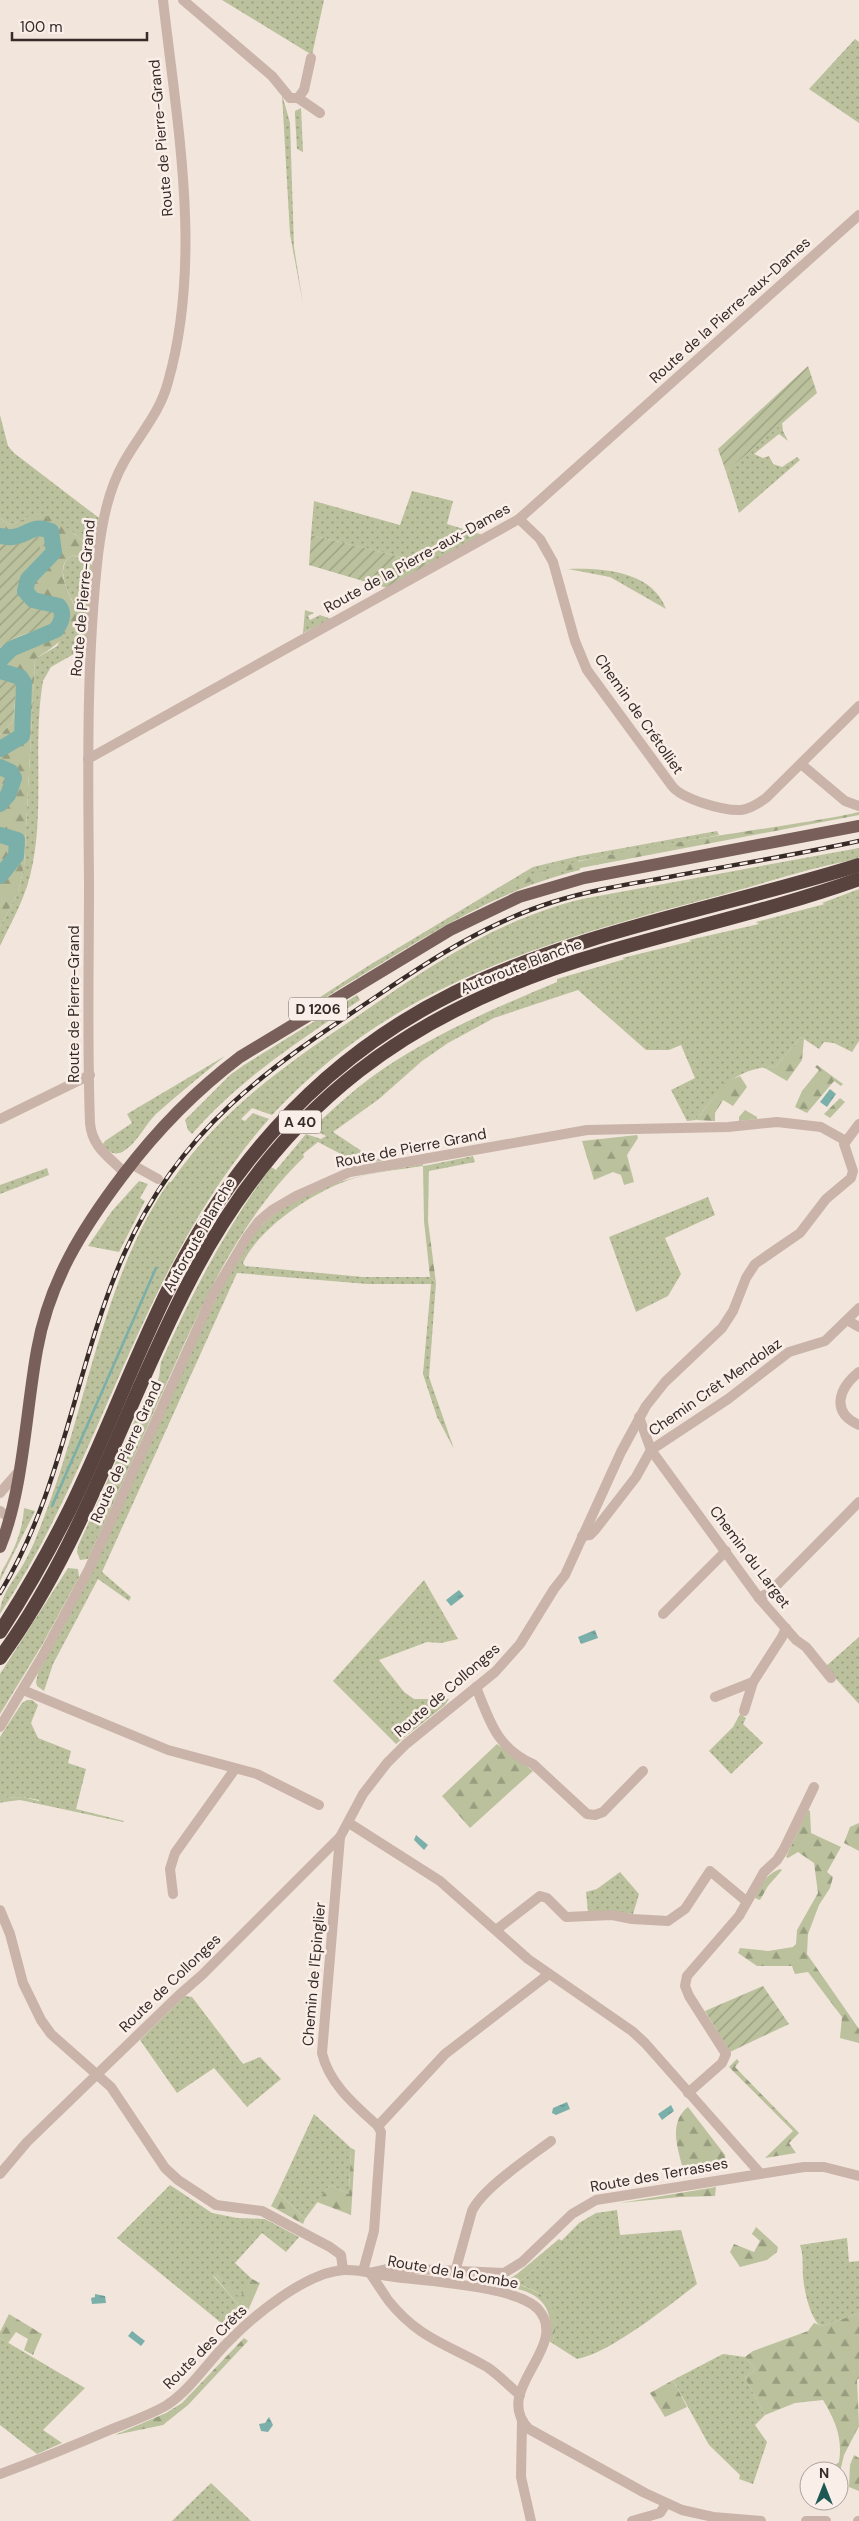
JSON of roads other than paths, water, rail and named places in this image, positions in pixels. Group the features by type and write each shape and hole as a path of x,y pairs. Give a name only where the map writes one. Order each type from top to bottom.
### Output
{"highway":[{"name":"Autoroute Blanche","path":"0,1632 42,1563 67,1516 147,1335 198,1234 246,1162 270,1132 316,1086 367,1045 396,1025 455,992 501,972 600,938 859,865"},
{"name":"Autoroute Blanche","path":"0,1658 35,1606 70,1542 176,1306 221,1223 269,1156 336,1088 406,1036 462,1005 508,985 600,953 801,898 859,879"}],"main road":[{"name":"D 1206","path":"0,1547 4,1519 18,1471 37,1348 53,1288 80,1235 128,1168 165,1123 188,1100 240,1057 359,984 480,914 534,892 584,878 859,826"}],"street":[{"name":"Route de Pierre-Grand","path":"158,1179 128,1168 100,1151 92,1135 89,1104 88,759 97,572 106,509 117,474 163,399 176,349 181,309 184,264 183,183 163,0"},
{"path":"183,0 272,76 294,98 320,113"},
{"path":"294,98 304,90 311,58"},
{"name":"Route de la Pierre-aux-Dames","path":"88,759 519,519 859,215"},
{"name":"Chemin de Crétolliet","path":"519,519 540,539 553,562 575,641 587,670 677,792 682,796 712,805 744,809 760,802 801,764"},
{"path":"859,706 801,764 845,801 859,806"},
{"path":"0,1119 78,1079 90,1075"},
{"name":"Route de Pierre Grand","path":"0,1728 23,1690 89,1569 212,1296 253,1228 278,1207 350,1172 587,1130 728,1126 776,1122 821,1126 846,1140"},
{"path":"846,1140 859,1124"},
{"name":"Route de Collonges","path":"0,2174 27,2142 202,1975 340,1837 364,1794 406,1744 508,1659 527,1634 554,1588 565,1575 639,1418 664,1382 722,1328 733,1310 746,1278 755,1264 800,1233 826,1199 852,1176 853,1171 844,1148 846,1140"},
{"name":"Chemin Crêt Mendolaz","path":"651,1450 728,1398 789,1352 822,1343 859,1308"},
{"path":"847,1320 859,1327"},
{"path":"859,1372 844,1385 841,1397 844,1413 849,1419 859,1425"},
{"name":"Chemin du Larget","path":"639,1418 651,1450 759,1598 816,1659 831,1678"},
{"path":"582,1536 590,1535 595,1530 636,1477 651,1450"},
{"path":"0,1493 18,1471"},
{"path":"759,1598 770,1592 859,1502"},
{"path":"663,1614 726,1551"},
{"path":"744,1710 753,1682 786,1628"},
{"path":"715,1697 753,1682"},
{"path":"476,1687 493,1729 502,1743 522,1759 533,1764 587,1814 595,1815 603,1812 643,1771"},
{"path":"23,1690 168,1750 257,1774 319,1805"},
{"path":"173,1894 170,1869 175,1853 235,1769"},
{"path":"688,2093 722,2063 726,2054 689,1996 685,1986 686,1976 733,1924 764,1872 777,1860 814,1787"},
{"path":"349,1823 440,1880 528,1959 632,2031 759,2172"},
{"name":"Chemin de l'Epinglier","path":"340,1837 322,2053 328,2070 341,2089 378,2126"},
{"path":"496,1930 540,1896 546,1898 566,1917 612,1915 632,1919 668,1920 685,1909 710,1871 746,1901"},
{"path":"0,1910 10,1934 25,1987 39,2018 51,2034 98,2073 110,2087 160,2163 178,2180 216,2205 262,2211 318,2240 340,2254 343,2270"},
{"path":"520,2395 486,2367 424,2334 401,2316 367,2272 376,2216 381,2135 378,2126 445,2054 549,1974"},
{"path":"455,2272 472,2211 477,2203 513,2169 551,2141"},
{"name":"Route des Terrasses","path":"367,2272 392,2268 496,2274 508,2271 530,2254 572,2214 596,2200 759,2172 811,2166 834,2169 859,2176"},
{"name":"Route de la Combe","path":"343,2270 463,2286 518,2297 534,2305 541,2313 545,2323 545,2340 520,2395 519,2412 522,2420 521,2477 531,2521"},
{"name":"Route des Crêts","path":"0,2474 72,2448 163,2407 180,2395 228,2342 263,2312 309,2281 328,2272 343,2270"},
{"path":"522,2420 529,2430 542,2438 666,2504 688,2512 761,2521"},
{"path":"632,2521 660,2513 666,2504"},
{"path":"688,2512 696,2521"},
{"path":"808,2521 826,2521"}],"water":[{"path":"830,1089 836,1094 827,1107 820,1102"},
{"path":"459,1590 464,1596 451,1606 446,1600"},
{"path":"595,1630 598,1638 581,1644 578,1637"},
{"path":"416,1835 428,1845 424,1850 414,1840"},
{"path":"567,2102 570,2109 556,2115 552,2113 553,2108"},
{"path":"671,2105 674,2111 662,2120 658,2114"},
{"path":"95,2294 105,2296 106,2303 92,2304 91,2298 95,2297"},
{"path":"132,2331 145,2341 141,2346 128,2336"},
{"path":"269,2417 273,2425 268,2432 261,2431 259,2424 265,2423"}],"waterway":[{"path":"0,536 17,536 39,528 51,531 54,552 28,579 25,591 33,600 59,606 62,615 56,630 11,649 0,660"},
{"path":"0,671 20,677 24,683 22,736 0,749"},
{"path":"0,767 11,772 14,778 8,795 0,804"},
{"path":"0,835 17,840 16,856 0,876"},
{"path":"52,1506 156,1268"}],"railway":[{"path":"0,1593 22,1553 39,1512 68,1426 107,1296 124,1254 147,1209 172,1171 200,1136 230,1105 299,1050 398,982 462,942 529,910 596,891 859,841"}]}
